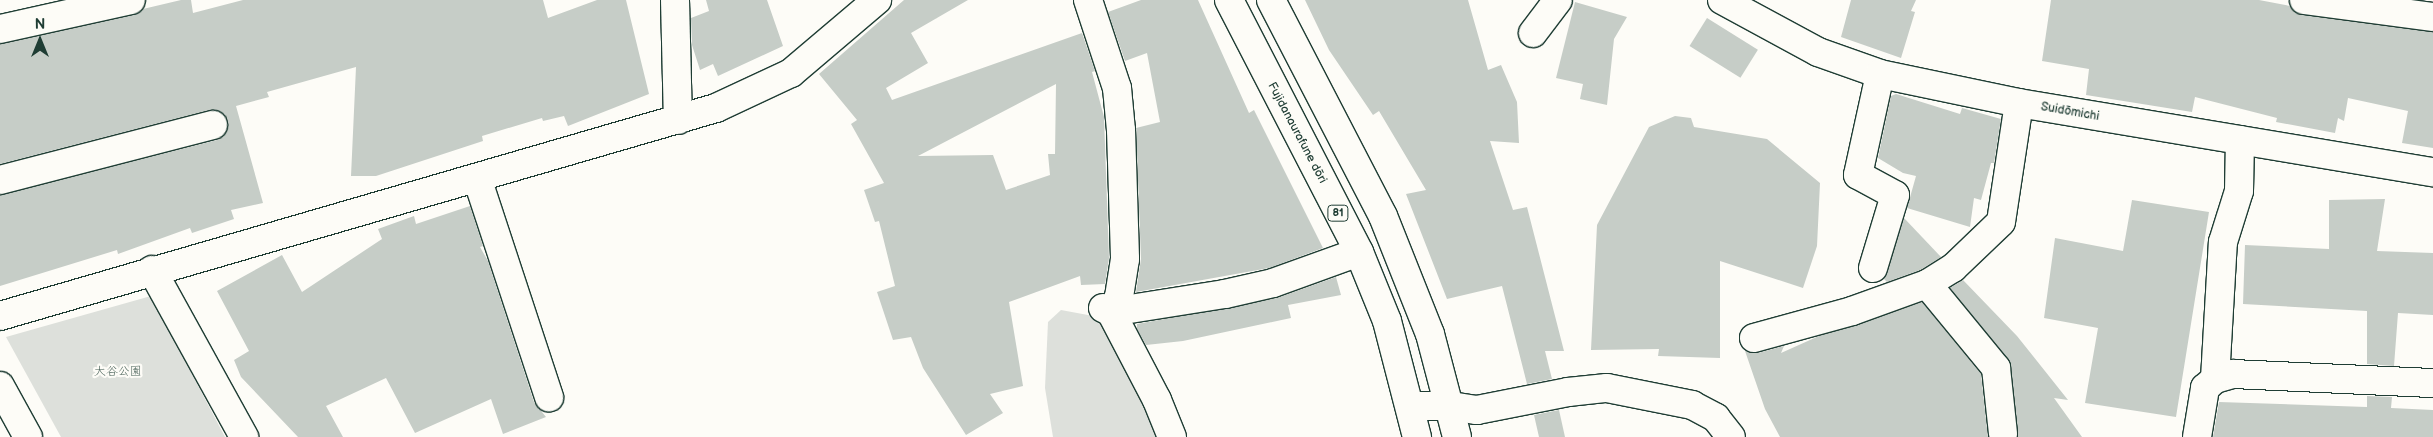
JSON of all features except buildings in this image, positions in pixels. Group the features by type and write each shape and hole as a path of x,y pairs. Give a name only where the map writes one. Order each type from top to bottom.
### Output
{"street":[{"path":"0,29 60,8 131,0"},
{"path":"675,0 678,120"},
{"path":"0,316 152,270 716,108 791,73 877,0"},
{"path":"1088,0 1117,88 1121,130 1125,259 1118,297 1107,310"},
{"name":"Fujidanaurafune dōri","path":"1229,0 1359,252 1387,321 1411,406 1417,437"},
{"path":"1271,0 1383,216 1430,334 1451,406 1457,437"},
{"path":"1533,33 1558,0"},
{"name":"Suidōmichi","path":"1722,0 1818,52 1880,74 2019,103 2433,172"},
{"path":"2304,0 2433,17"},
{"path":"1870,287 1896,195 1858,175 1880,74"},
{"path":"1754,338 1870,287 1927,284 1953,268 2001,222 2019,103"},
{"path":"0,180 213,125"},
{"path":"2215,379 2223,242 2239,190 2240,140"},
{"path":"477,178 549,398"},
{"path":"1107,310 1225,294 1273,283 1359,252"},
{"path":"152,270 244,437"},
{"path":"1927,284 1996,368 2002,434"},
{"path":"1107,310 1157,400 1172,437"},
{"path":"2197,437 2205,388 2215,379 2233,374 2433,383"},
{"path":"0,386 28,437"},
{"path":"1411,406 1451,406 1477,410 1568,392 1607,388 1692,405 1730,425"}],"green space":[{"name":"大谷公園","path":"151,296 225,437 61,437 6,337"},
{"path":"1061,310 1104,318 1164,437 1053,437 1045,388 1048,322"}]}
